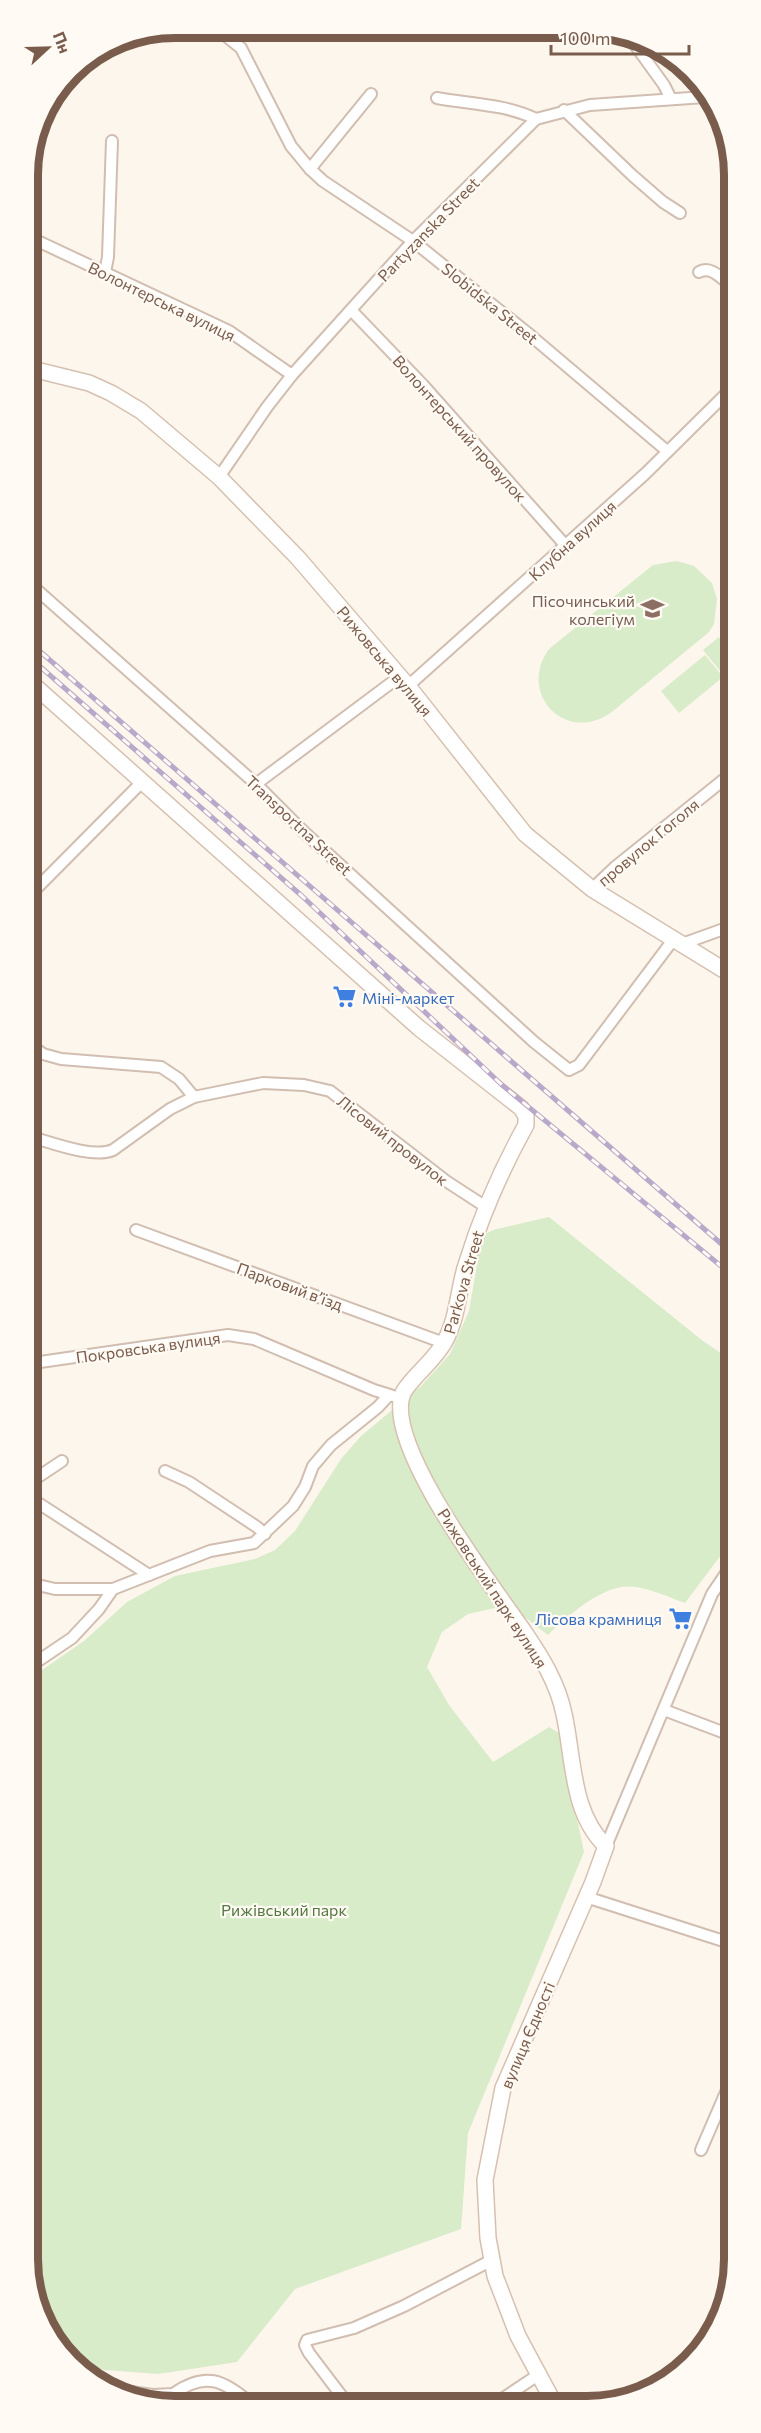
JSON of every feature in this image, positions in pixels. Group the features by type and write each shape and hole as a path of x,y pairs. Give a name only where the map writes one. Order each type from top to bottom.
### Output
{"street":[{"name":"Slobidska Street","path":"228,38 241,48 291,146 310,170 413,241 530,335 667,451"},
{"path":"637,48 664,85 671,99"},
{"path":"310,170 371,94"},
{"name":"Partyzanska Street","path":"219,477 292,375 413,241 536,119 564,110 624,101 699,97"},
{"path":"437,98 495,106 536,119"},
{"path":"564,110 633,176 663,202 680,213"},
{"path":"105,272 108,257 112,141"},
{"name":"Волонтерська вулиця","path":"38,241 229,331 292,375"},
{"path":"699,272 709,269 724,281"},
{"name":"Волонтерський провулок","path":"352,311 423,385 566,546"},
{"name":"Рижовська вулиця","path":"38,370 89,383 111,393 141,411 219,477 298,558 403,681 525,834 592,889 724,970"},
{"name":"Клубна вулиця","path":"256,784 403,681 566,546 645,474 724,396"},
{"name":"Transportna Street","path":"38,591 256,784 534,1042 569,1070 579,1065 677,942"},
{"path":"38,689 141,783 38,887"},
{"name":"провулок Гоголя","path":"592,889 614,868 724,780"},
{"name":"Parkova Street","path":"113,1589 210,1551 254,1544 293,1506 305,1487 313,1466 331,1445 410,1382 444,1343 453,1326 463,1273 486,1207 526,1125 526,1116 521,1108 419,1028 141,783"},
{"path":"677,942 724,928"},
{"path":"38,1050 61,1059 161,1067 179,1079 195,1096"},
{"name":"Лісовий провулок","path":"38,1138 105,1153 113,1150 170,1109 195,1096 263,1083 304,1085 330,1091 446,1181 486,1207"},
{"name":"Парковий в’їзд","path":"136,1230 444,1343"},
{"name":"Покровська вулиця","path":"38,1362 228,1335 254,1340 395,1396"},
{"name":"Рижовський парк вулиця","path":"395,1396 401,1424 432,1495 450,1526 534,1646 554,1683 565,1716 572,1764 587,1822 595,1836 606,1846"},
{"path":"38,1477 62,1461"},
{"path":"165,1471 189,1482 265,1534"},
{"path":"38,1503 149,1575"},
{"name":"вулиця Єдності","path":"550,2396 503,2303 492,2260 485,2180 503,2088 586,1897 712,1594 723,1577"},
{"path":"38,1585 55,1589 113,1589"},
{"path":"38,1661 72,1638 99,1610 113,1589"},
{"path":"664,1710 723,1732"},
{"path":"586,1897 723,1941"},
{"path":"701,2150 723,2100"},
{"path":"342,2396 305,2345 307,2340 354,2328 404,2306 492,2260"},
{"path":"506,2396 538,2375"},
{"path":"176,2396 185,2386 216,2380 232,2387 242,2396"}],"green space":[{"path":"677,561 694,566 712,583 717,599 714,624 709,632 613,711 596,720 579,723 564,719 552,710 543,698 539,683 540,666 549,649 653,565"},
{"path":"719,637 724,643 724,675 703,650"},
{"path":"705,655 723,677 679,713 661,691"},
{"name":"Рижівський парк","path":"549,1217 703,1341 723,1355 723,1552 685,1603 638,1587 613,1589 592,1599 572,1613 548,1635 522,1615 495,1608 468,1614 442,1632 427,1667 449,1705 493,1762 549,1727 559,1733 584,1852 468,2133 461,2229 295,2289 237,2362 158,2374 94,2369 66,2342 56,2327 45,2302 38,2267 38,1673 84,1641 127,1602 175,1576 255,1559 275,1550 295,1531 341,1459 361,1436 421,1386 450,1354 469,1311 482,1236 493,1230"}],"railway":[{"path":"38,650 723,1246"},
{"path":"38,665 302,896 502,1085 723,1268"}],"place":[{"name":"Пісочинський колегіум","path":"653,609"},
{"name":"Міні-маркет","path":"344,997"},
{"name":"Лісова крамниця","path":"680,1618"}]}
